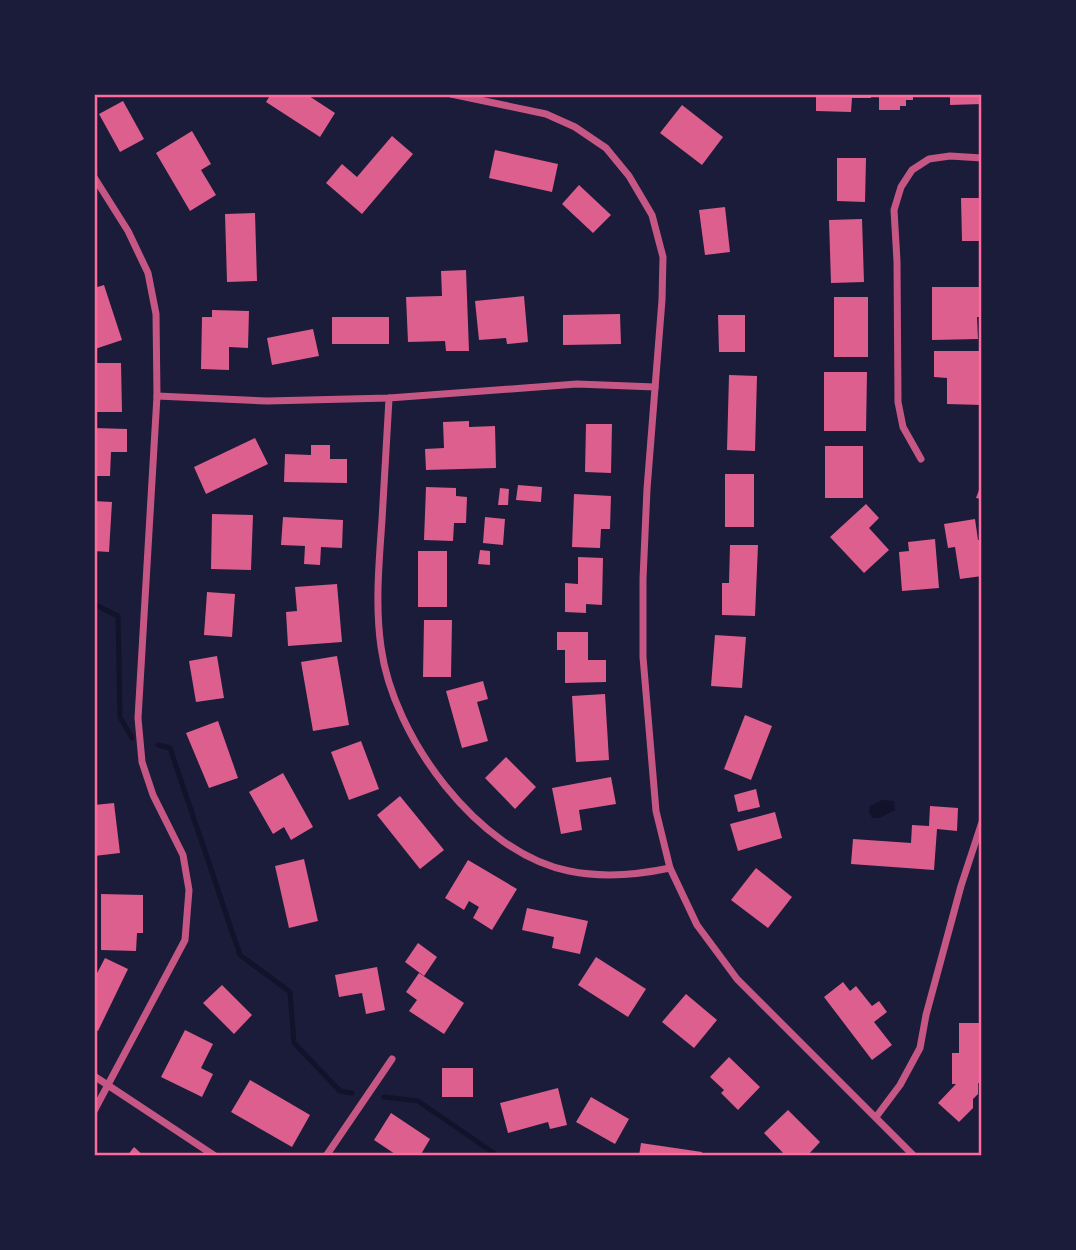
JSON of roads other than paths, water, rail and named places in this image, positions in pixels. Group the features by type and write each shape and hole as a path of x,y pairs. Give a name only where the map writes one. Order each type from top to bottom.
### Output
{"street":[{"path":"451,94 546,114 575,127 606,148 629,176 652,215 663,257 643,566 643,657 656,811 670,868 697,925 737,979 914,1156"},
{"path":"920,459 903,428 898,402 894,210 901,187 912,170 929,159 950,156 982,158"},
{"path":"94,177 128,231 148,273 156,314 157,396 138,718 145,773 183,855 188,890 185,940 94,1111"},
{"path":"157,396 267,401 389,398 577,384 655,387"},
{"path":"389,398 377,595 381,650 396,706 428,764 470,816 526,856 568,871 610,876 670,868"},
{"path":"876,1117 900,1085 920,1048 926,1015 961,886 982,822"},
{"path":"327,1156 391,1059"},
{"path":"94,1076 215,1156"}],"waterway":[{"path":"94,604 118,616 120,717 132,738"},
{"path":"158,745 170,748 240,955 290,992 294,1043 340,1091 352,1093"},
{"path":"384,1097 418,1101 498,1156"}]}
